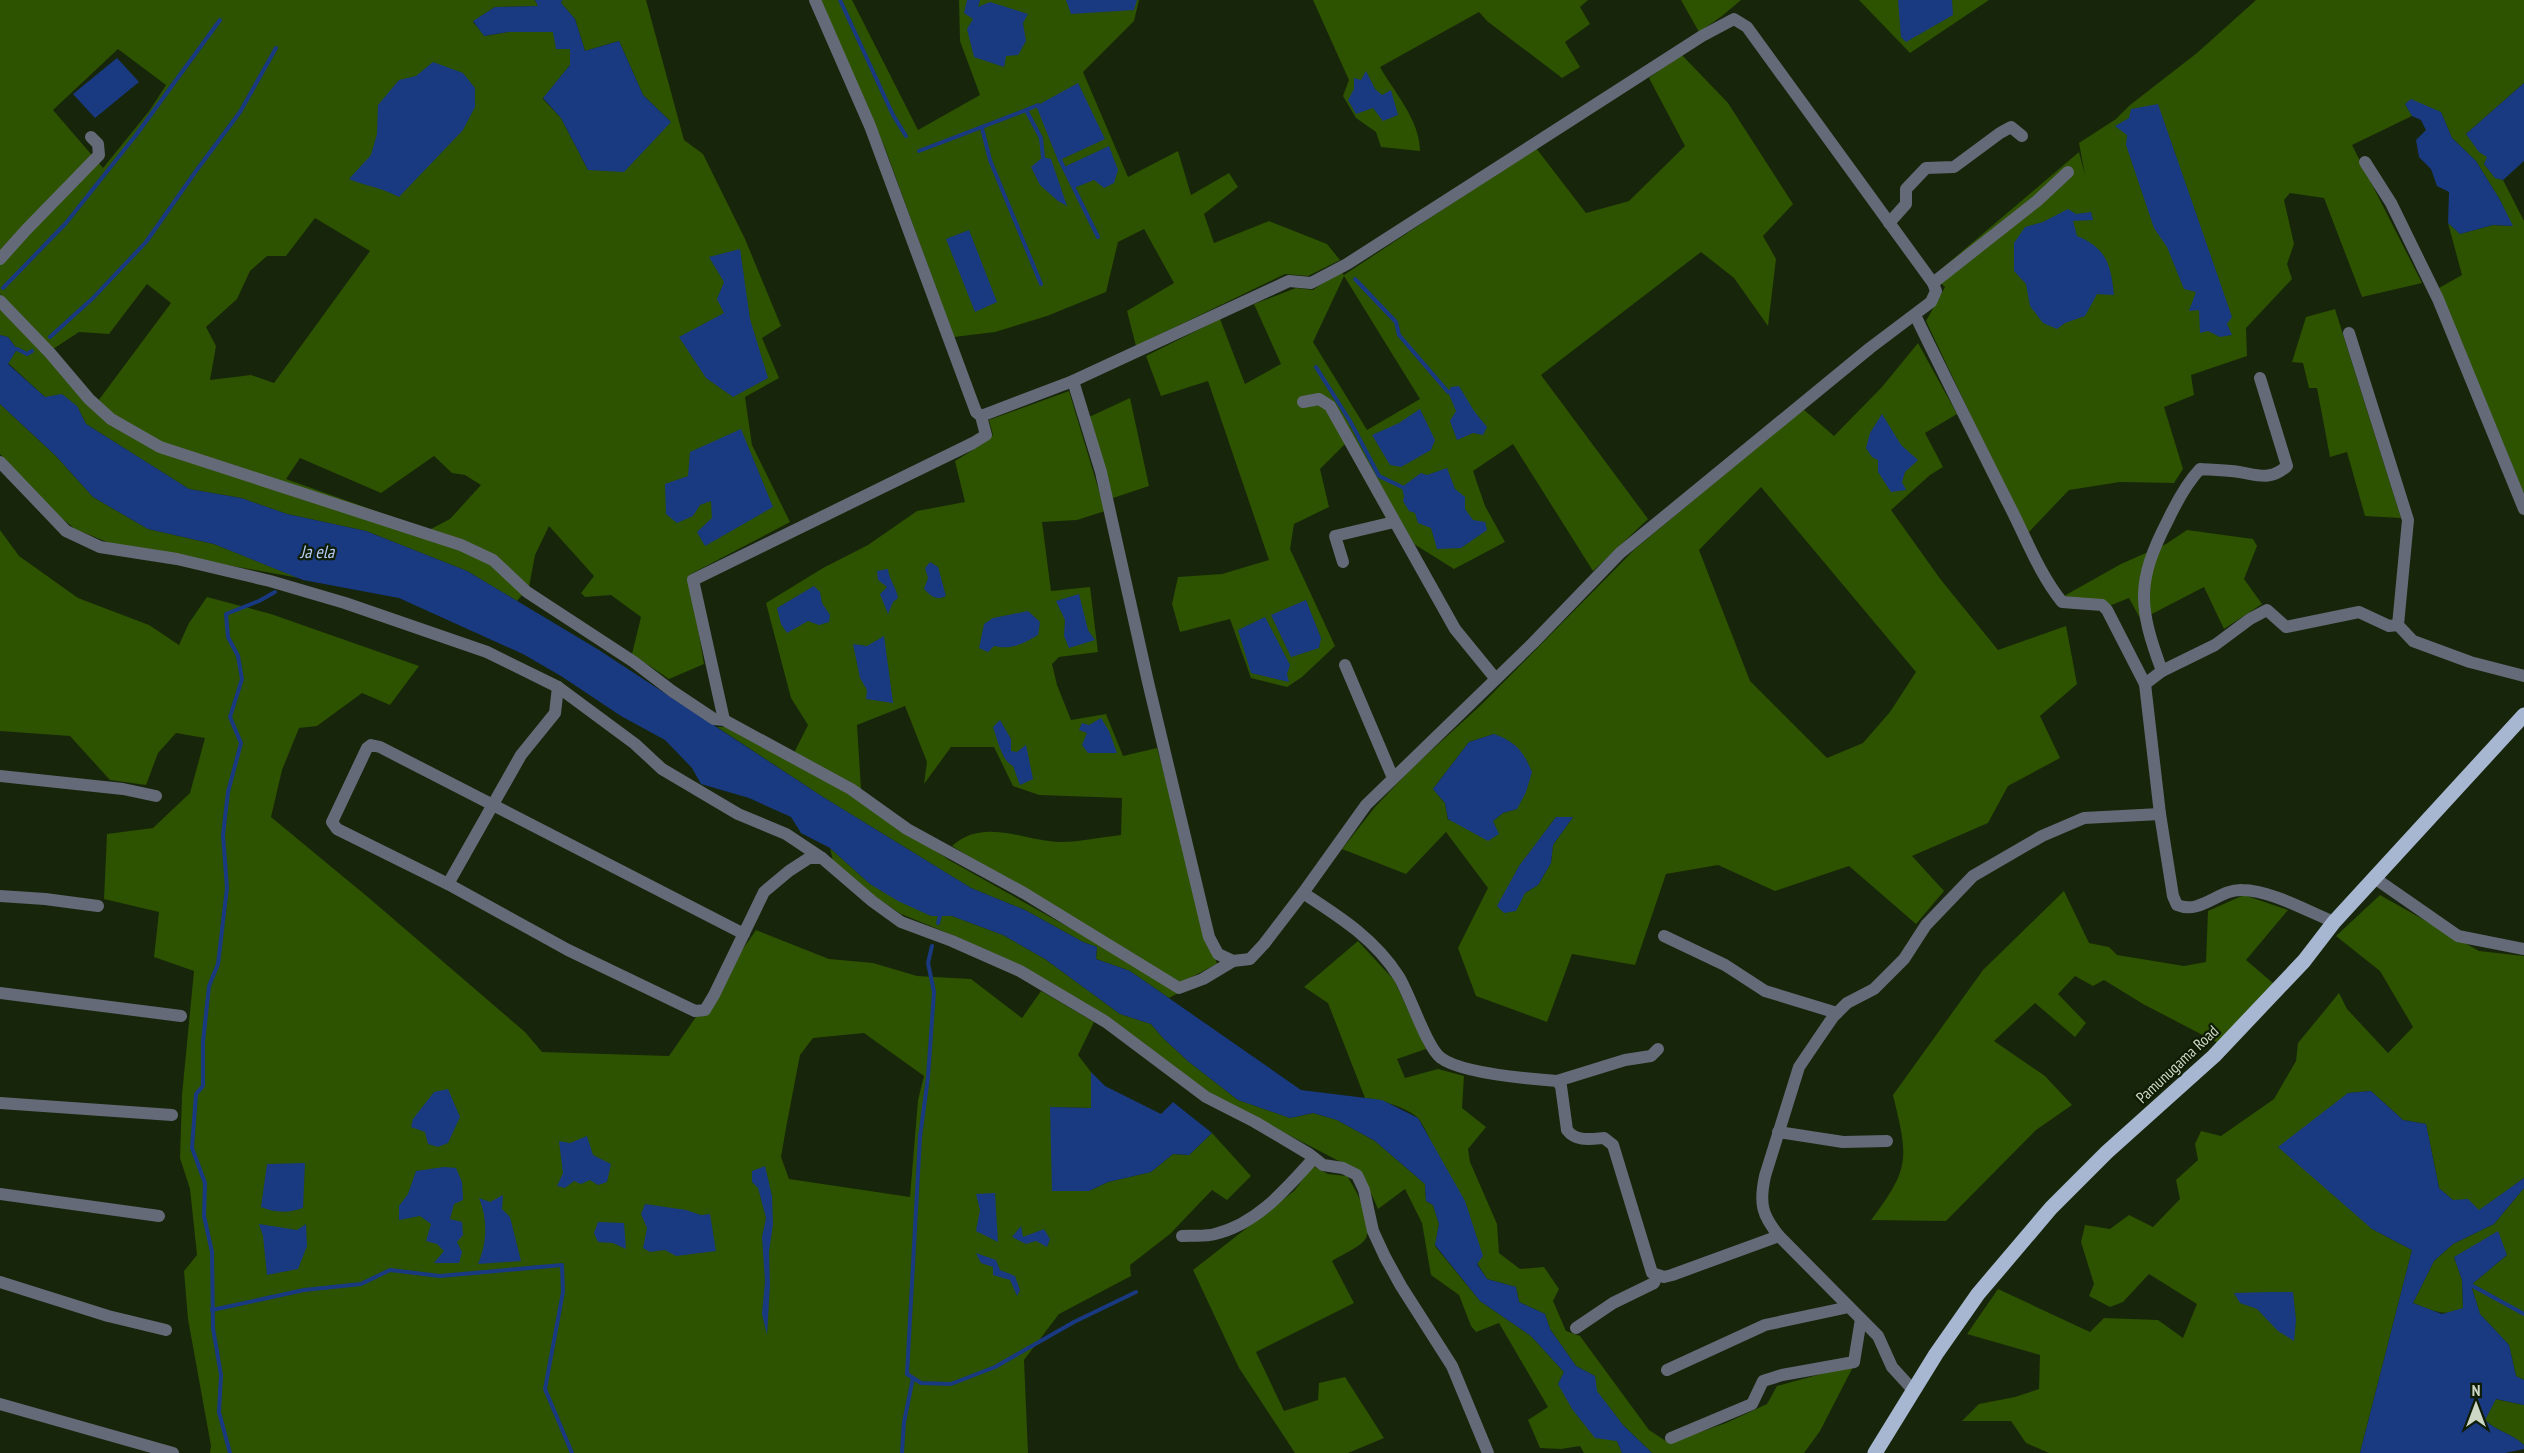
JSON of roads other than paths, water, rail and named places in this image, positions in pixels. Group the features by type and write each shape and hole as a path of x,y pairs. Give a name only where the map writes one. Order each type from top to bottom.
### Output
{"main road":[{"name":"Pamunugama Road","path":"1875,1453 1913,1390 1978,1294 2051,1209 2108,1152 2214,1056 2304,962 2334,922 2376,879 2524,715"}],"street":[{"path":"724,720 693,580 986,435 981,416 976,412 870,126 814,0"},
{"path":"0,301 50,353 89,399 121,424 160,447 461,545 493,560 527,592 634,662 714,719 724,720 851,789 908,829 1024,893 1179,988 1203,979 1233,962 1250,959 1304,893 1366,804 1533,643 1620,553 1936,296 1933,283 1747,27 1734,19 1702,36 1347,264 1311,283 1289,281 1073,381 981,416"},
{"path":"1889,224 1906,204 1906,189 1926,168 1954,167 2000,133 2012,127 2022,136"},
{"path":"0,260 99,155 98,144 91,137"},
{"path":"2365,162 2391,203 2438,299 2524,509"},
{"path":"1933,283 2037,201 2068,172"},
{"path":"1915,315 2009,504 2024,541 2053,591 2062,602 2102,605 2107,610 2145,684 2160,814 2173,896 2177,905 2186,908 2197,906 2241,890 2266,894 2334,922"},
{"path":"2349,333 2408,520 2398,625 2413,641 2470,662 2524,676"},
{"path":"2162,671 2149,636 2143,600 2144,575 2156,542 2186,484 2200,469 2239,472 2259,477 2278,474 2287,466 2260,378"},
{"path":"1073,381 1103,483 1150,694 1209,937 1218,954 1233,962"},
{"path":"1303,402 1319,399 1330,406 1455,629 1495,678"},
{"path":"0,462 66,531 100,547 177,559 270,581 334,600 487,652 558,687 635,744 662,770 738,814 786,834 822,858 872,901 901,922 952,941 1038,981 1106,1022 1206,1096 1255,1122 1323,1165 1343,1168 1357,1175 1364,1190 1373,1231 1401,1286 1452,1366 1488,1453"},
{"path":"1343,562 1335,536 1395,522"},
{"path":"2145,684 2162,671 2215,645 2250,619 2267,610 2286,627 2359,612 2389,626 2398,625"},
{"path":"1345,665 1393,778"},
{"path":"448,884 521,754 555,713 558,687"},
{"path":"744,934 380,747 371,745 367,748 332,822 337,829 448,884 568,950 695,1011 705,1010 744,934 764,892 809,858 822,858"},
{"path":"0,776 123,789 156,796"},
{"path":"1913,1390 1892,1366 1878,1336 1779,1236 1766,1219 1761,1192 1799,1067 1837,1013 1847,1003 1874,989 1904,959 1926,925 1973,876 2042,836 2084,818 2160,814"},
{"path":"2376,879 2458,936 2524,948"},
{"path":"1304,893 1353,925 1387,960 1406,989 1439,1057 1455,1066 1557,1081 1625,1060 1651,1056 1658,1049"},
{"path":"0,896 98,906"},
{"path":"1664,936 1725,965 1765,991 1837,1013"},
{"path":"0,993 181,1016"},
{"path":"1557,1081 1561,1086 1568,1130 1571,1135 1582,1138 1604,1138 1613,1145 1650,1268 1658,1276 1672,1275 1779,1236"},
{"path":"0,1102 172,1115"},
{"path":"1778,1132 1844,1142 1887,1141"},
{"path":"1182,1236 1214,1235 1248,1222 1289,1186 1314,1158"},
{"path":"0,1194 159,1216"},
{"path":"1576,1328 1613,1303 1654,1282 1658,1276"},
{"path":"0,1282 108,1316 166,1330"},
{"path":"1667,1370 1765,1325 1849,1306"},
{"path":"1671,1437 1752,1404 1763,1381 1782,1375 1854,1362 1861,1319"},
{"path":"0,1404 173,1453"}],"water":[{"path":"535,0 562,0 561,3 575,19 585,51 619,41 643,95 671,122 624,172 588,170 561,118 543,98 570,65 570,49 556,49 553,32 508,32 484,36 473,21 495,7 538,6"},
{"path":"967,0 980,0 978,7 990,2 1028,14 1023,23 1026,41 1018,55 1006,56 1004,67 974,57 967,29 973,19 964,13"},
{"path":"1066,0 1137,0 1134,10 1071,14"},
{"path":"1898,0 1952,0 1953,15 1906,42 1901,37"},
{"path":"117,58 139,82 95,118 73,94"},
{"path":"433,62 463,73 475,88 475,107 463,130 399,197 349,179 371,155 377,134 378,105 399,80 416,76"},
{"path":"1366,71 1375,89 1382,95 1391,90 1398,115 1383,121 1373,108 1356,114 1348,100 1354,89 1354,78 1361,80"},
{"path":"1078,83 1105,139 1060,160 1038,105"},
{"path":"2524,83 2524,161 2503,180 2495,178 2484,164 2487,157 2479,152 2466,134"},
{"path":"2411,99 2441,112 2452,138 2476,161 2513,226 2493,225 2460,234 2448,223 2449,192 2437,186 2431,169 2419,157 2416,140 2426,130 2421,120 2412,116 2405,104"},
{"path":"2158,104 2232,317 2227,324 2232,335 2220,337 2208,331 2200,333 2199,310 2189,311 2196,292 2184,289 2167,247 2154,228 2126,145 2127,135 2115,126 2129,118 2131,109"},
{"path":"1109,146 1118,170 1114,183 1104,188 1094,180 1074,188 1064,167"},
{"path":"1043,157 1051,159 1067,206 1040,185 1031,167"},
{"path":"2068,209 2076,214 2091,212 2093,220 2073,221 2077,236 2095,246 2105,258 2111,274 2114,295 2097,294 2085,316 2065,323 2057,329 2043,323 2030,306 2026,284 2014,271 2014,243 2025,227 2043,222"},
{"path":"969,230 997,302 975,312 946,239"},
{"path":"740,249 750,319 768,378 733,397 706,378 679,337 724,313 717,299 724,282 709,257"},
{"name":"Ja ela","path":"0,335 8,337 17,349 8,364 45,397 62,394 77,406 86,424 189,489 241,498 287,514 366,531 467,571 599,650 823,797 971,888 1025,910 1083,942 1097,947 1096,959 1130,971 1301,1090 1382,1100 1418,1118 1465,1201 1483,1256 1477,1264 1487,1279 1516,1287 1519,1302 1545,1314 1550,1329 1576,1366 1595,1376 1597,1391 1623,1425 1652,1453 1622,1453 1617,1441 1595,1438 1572,1409 1558,1384 1564,1372 1531,1336 1480,1301 1435,1245 1439,1224 1433,1205 1426,1201 1425,1184 1375,1141 1337,1120 1313,1113 1290,1118 1238,1100 1189,1062 1151,1024 1120,1014 1045,959 1003,935 952,916 931,916 898,901 870,884 830,848 801,833 791,817 749,798 701,784 692,768 665,740 621,716 523,654 399,598 303,580 214,544 148,529 93,497 56,456 0,404"},
{"path":"1459,386 1487,427 1483,435 1473,433 1457,440 1450,421 1456,411 1448,392 1451,387"},
{"path":"1420,409 1435,440 1431,450 1401,467 1390,465 1372,435 1399,423"},
{"path":"1882,414 1901,445 1918,460 1905,472 1902,482 1906,490 1891,492 1878,472 1878,460 1872,457 1866,448 1870,433"},
{"path":"741,429 773,507 705,546 697,532 712,518 711,501 700,505 693,516 677,523 666,514 665,484 688,476 690,452"},
{"path":"1447,468 1455,489 1465,497 1465,509 1473,520 1485,522 1487,530 1461,548 1437,549 1431,528 1418,523 1415,513 1409,511 1403,501 1402,487 1421,473 1427,475"},
{"path":"930,562 938,567 946,596 934,597 924,589 928,578 925,568"},
{"path":"888,569 898,598 893,602 888,614 880,594 887,587 878,580 877,571"},
{"path":"814,586 820,592 822,603 830,615 829,622 819,625 808,621 787,633 781,624 777,608"},
{"path":"1079,594 1088,630 1095,640 1069,648 1064,636 1065,620 1056,601"},
{"path":"1306,600 1321,638 1319,648 1291,657 1271,615"},
{"path":"1028,611 1040,622 1038,635 1017,645 994,646 988,652 979,648 984,624 993,618"},
{"path":"1265,617 1290,665 1287,674 1289,682 1251,673 1238,630"},
{"path":"884,636 893,703 866,699 867,690 860,678 853,644 867,646"},
{"path":"1101,718 1109,731 1117,753 1088,753 1082,745 1087,733 1079,730 1082,723 1089,725"},
{"path":"1000,720 1011,739 1011,751 1017,752 1026,745 1033,779 1020,785 1013,766 1003,754 993,727"},
{"path":"1494,734 1508,740 1518,748 1532,772 1526,792 1517,809 1503,813 1493,821 1499,834 1488,841 1448,819 1445,803 1433,789 1469,742"},
{"path":"1556,817 1573,817 1553,845 1551,863 1538,885 1525,893 1516,911 1504,913 1497,906 1519,866"},
{"path":"1091,1072 1105,1086 1161,1114 1173,1102 1212,1133 1189,1155 1173,1154 1151,1172 1108,1182 1089,1191 1052,1191 1050,1107 1091,1108"},
{"path":"448,1089 460,1117 448,1143 438,1147 428,1144 425,1132 411,1127 413,1119 434,1092"},
{"path":"2371,1091 2403,1120 2426,1124 2439,1188 2453,1200 2468,1199 2479,1210 2524,1178 2524,1188 2494,1224 2453,1244 2434,1261 2413,1303 2442,1314 2463,1308 2462,1280 2454,1257 2498,1231 2507,1255 2471,1285 2480,1314 2509,1345 2516,1376 2524,1380 2524,1405 2496,1399 2485,1420 2515,1438 2524,1445 2524,1449 2505,1453 2360,1453 2412,1250 2372,1229 2278,1147 2348,1093"},
{"path":"587,1136 593,1155 611,1164 607,1182 598,1185 590,1180 581,1184 574,1181 565,1188 557,1186 563,1173 559,1141 570,1143"},
{"path":"305,1163 303,1208 282,1212 261,1207 267,1164"},
{"path":"765,1166 772,1196 773,1224 769,1252 767,1335 762,1314 765,1281 762,1237 766,1218 758,1188 752,1182 752,1171"},
{"path":"444,1167 456,1168 462,1182 463,1200 454,1204 450,1219 462,1222 463,1235 457,1242 462,1252 459,1263 434,1263 444,1251 437,1244 426,1241 431,1224 420,1216 399,1220 399,1206 408,1194 416,1171"},
{"path":"995,1193 998,1242 976,1231 980,1210 976,1194"},
{"path":"503,1195 502,1209 510,1217 521,1261 478,1264 485,1231 484,1214 479,1198 490,1202"},
{"path":"645,1204 686,1210 701,1215 710,1214 716,1251 676,1256 665,1250 650,1252 643,1248 647,1228 641,1214"},
{"path":"598,1222 624,1223 626,1249 613,1243 598,1242 594,1233"},
{"path":"259,1224 297,1230 306,1224 307,1246 298,1269 267,1275 263,1236"},
{"path":"1021,1226 1023,1237 1044,1229 1050,1239 1047,1247 1036,1241 1026,1244 1012,1237"},
{"path":"976,1253 996,1260 1000,1270 1015,1276 1020,1290 1017,1296 1010,1280 993,1275 993,1267 981,1263"},
{"path":"2293,1292 2296,1320 2294,1341 2278,1331 2257,1309 2240,1303 2234,1293"}],"waterway":[{"path":"840,0 893,115 906,136"},
{"path":"3,288 66,223 136,135 220,20"},
{"path":"50,337 93,298 146,242 240,112 276,48"},
{"path":"1026,110 1038,105 1060,160 1098,237"},
{"path":"919,151 1026,110 1041,138 1043,157"},
{"path":"982,128 990,160 1041,284"},
{"path":"1355,279 1396,322 1399,335 1448,392"},
{"path":"17,349 27,354 32,351"},
{"path":"1316,367 1350,421 1379,476 1402,487"},
{"path":"230,1453 219,1412 221,1375 213,1328 212,1252 204,1216 205,1183 192,1148 196,1094 203,1086 203,1042 209,986 218,964 227,888 223,835 228,792 241,743 230,717 242,679 238,656 228,637 226,614 275,592"},
{"path":"938,923 941,912"},
{"path":"932,946 928,963 934,992 928,1077 920,1137 907,1374 921,1383 951,1384 995,1367 1074,1322 1136,1292"},
{"path":"212,1310 304,1290 361,1284 390,1270 440,1276 562,1265 563,1292 545,1389 572,1453"},
{"path":"2471,1285 2524,1314"},
{"path":"902,1453 904,1422 913,1378"}]}
